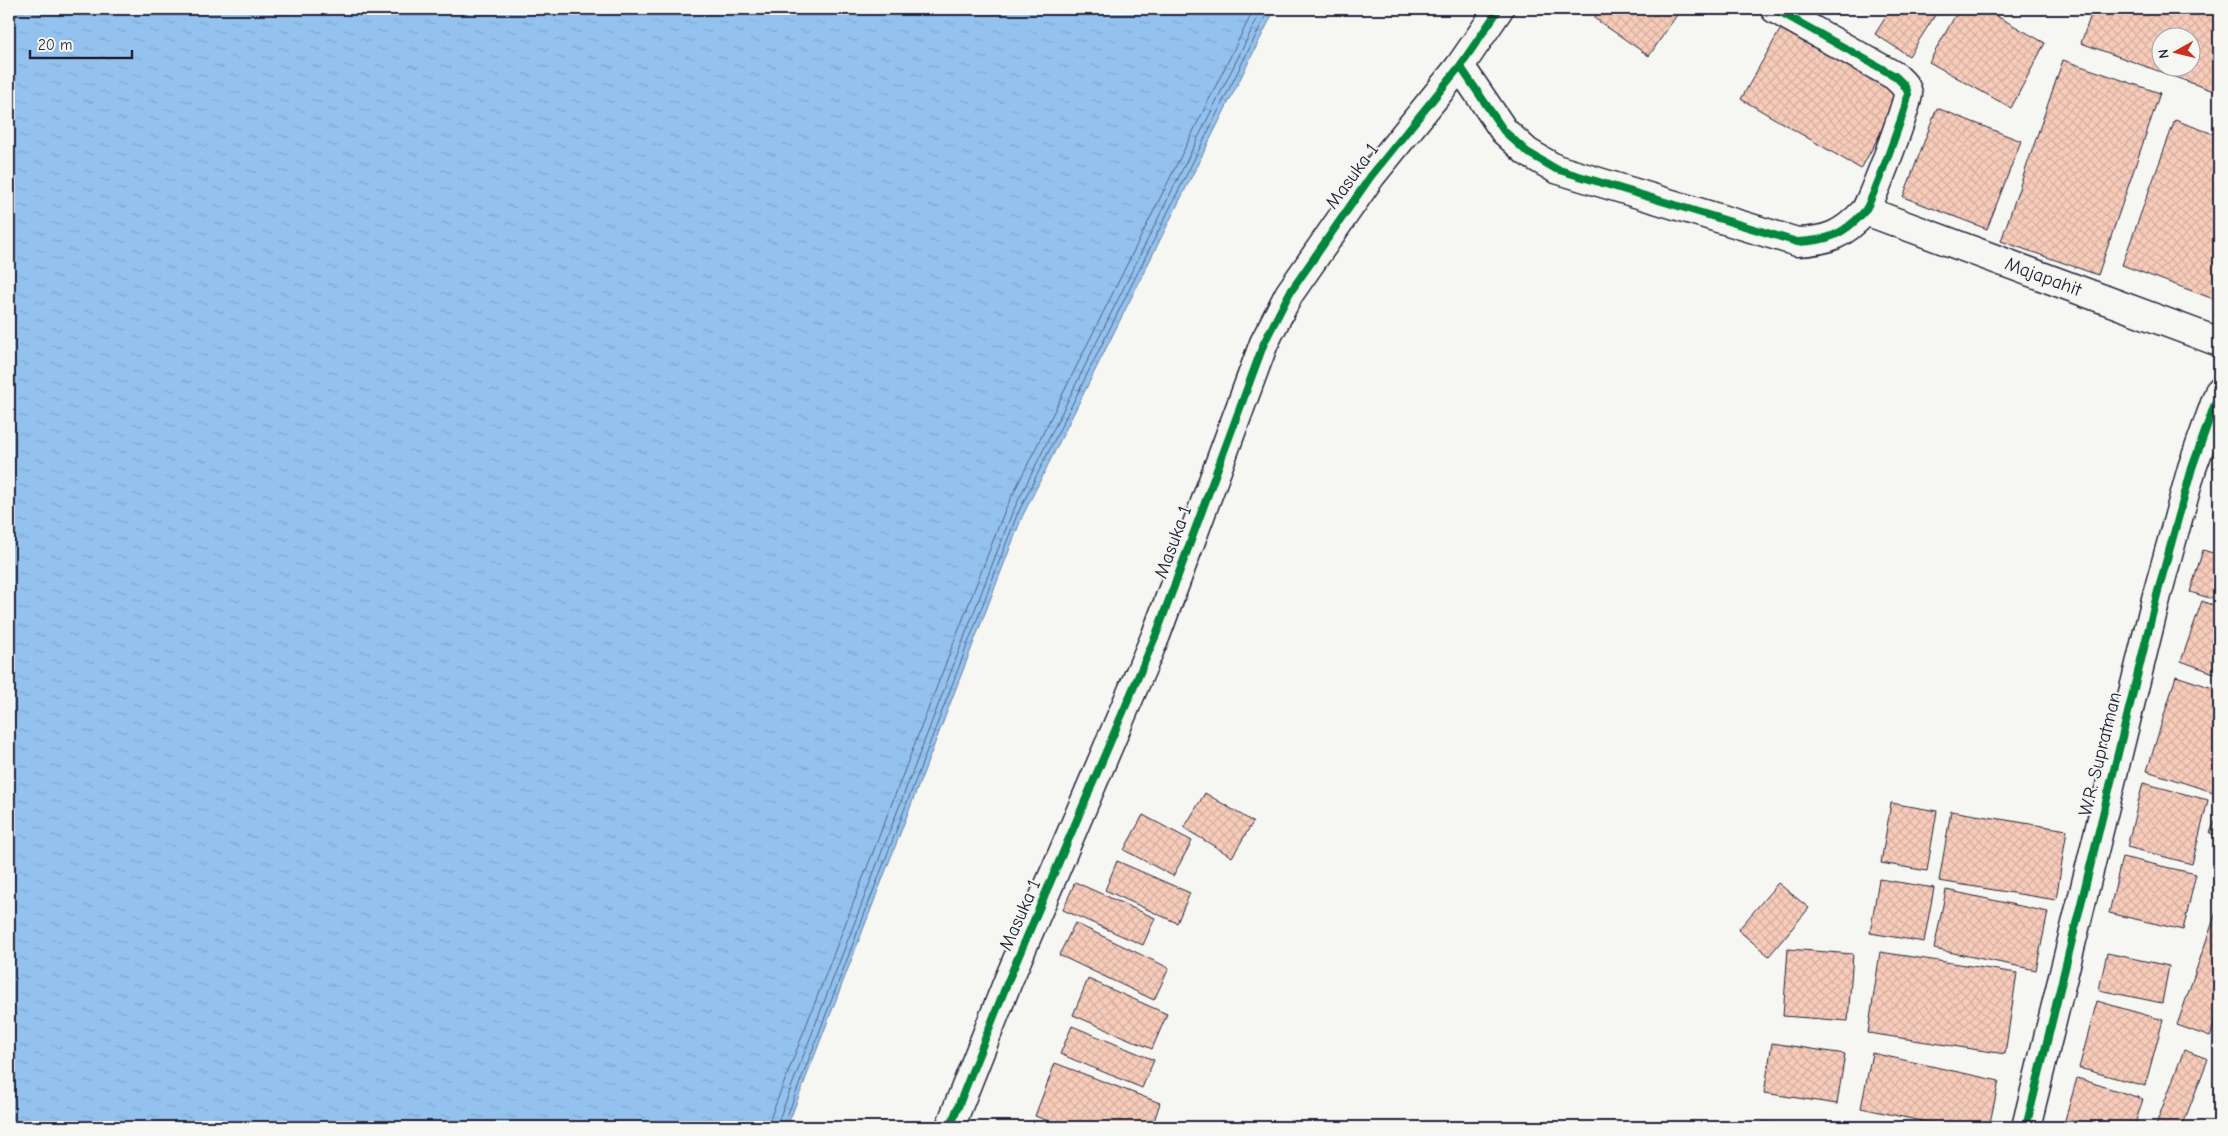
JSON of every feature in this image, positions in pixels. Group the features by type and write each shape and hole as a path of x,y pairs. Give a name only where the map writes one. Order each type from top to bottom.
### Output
{"street":[{"name":"Masuka 1","path":"950,1127 1008,981 1156,635 1264,343 1289,294 1371,176 1460,66 1499,9"},
{"path":"1460,66 1504,131 1527,152 1556,169 1797,242 1820,241 1842,233 1866,211 1904,114 1908,94 1906,87 1895,76 1775,9"},
{"name":"Majapahit","path":"1866,211 2219,342"},
{"name":"W.R. Supratman","path":"2026,1127 2157,595 2192,468 2219,392"}],"water":[{"path":"9,9 1275,9 1022,517 787,1127 9,1127"}],"building":[{"path":"1600,9 1681,9 1649,56 1594,18"},
{"path":"1891,9 1939,9 1909,56 1875,34"},
{"path":"1959,9 1984,9 2045,43 2011,108 1929,62"},
{"path":"2093,9 2219,9 2219,93 2178,78 2200,78 2200,28 2150,28 2150,68 2081,43"},
{"path":"1784,23 1903,92 1861,169 1741,99"},
{"path":"2063,60 2160,93 2098,275 2001,241"},
{"path":"1937,108 2021,141 1987,229 1903,197"},
{"path":"2175,120 2219,136 2219,301 2122,265"},
{"path":"2219,492 2219,516 2213,514"},
{"path":"2203,550 2219,555 2219,601 2190,592"},
{"path":"2202,601 2219,608 2219,675 2181,661"},
{"path":"2176,676 2219,690 2219,794 2147,771"},
{"path":"2143,783 2208,800 2192,864 2127,847"},
{"path":"1205,793 1253,822 1232,857 1184,828"},
{"path":"1891,803 1937,811 1927,871 1881,863"},
{"path":"1951,811 2067,830 2056,900 1939,881"},
{"path":"2219,811 2219,837 2210,833"},
{"path":"1143,815 1192,841 1173,876 1124,850"},
{"path":"2122,857 2196,874 2183,930 2109,913"},
{"path":"1117,861 1190,893 1177,923 1105,890"},
{"path":"1879,879 1934,888 1924,942 1870,933"},
{"path":"1075,882 1155,918 1143,945 1063,910"},
{"path":"1778,883 1809,908 1769,956 1738,930"},
{"path":"1946,890 2048,912 2036,970 1934,949"},
{"path":"2219,904 2219,1011 2210,1037 2177,1025"},
{"path":"1075,923 1169,968 1154,1000 1059,955"},
{"path":"1788,949 1853,954 1848,1021 1783,1016"},
{"path":"1880,952 2017,973 2005,1054 1868,1033"},
{"path":"2107,953 2169,966 2162,1003 2099,990"},
{"path":"1088,979 1167,1014 1152,1049 1073,1015"},
{"path":"2097,1001 2163,1020 2145,1086 2079,1068"},
{"path":"1072,1026 1154,1060 1142,1088 1060,1054"},
{"path":"1772,1043 1845,1054 1837,1104 1764,1093"},
{"path":"2184,1050 2208,1059 2182,1127 2155,1127"},
{"path":"1872,1053 1999,1081 1989,1127 1949,1127 1861,1108"},
{"path":"1055,1063 1160,1103 1152,1127 1065,1127 1035,1116"},
{"path":"2077,1078 2143,1099 2134,1127 2063,1127"},
{"path":"1764,1122 1810,1127 1763,1127"}],"cycle path":[{"path":"950,1127 1008,981 1156,635 1264,343 1289,294 1371,176 1460,66 1499,9"},
{"path":"1460,66 1504,131 1527,152 1556,169 1797,242 1817,240 1841,231 1864,212 1889,154 1908,94 1905,86 1895,76 1775,9"},
{"path":"2026,1127 2157,595 2192,468 2219,392"}]}
